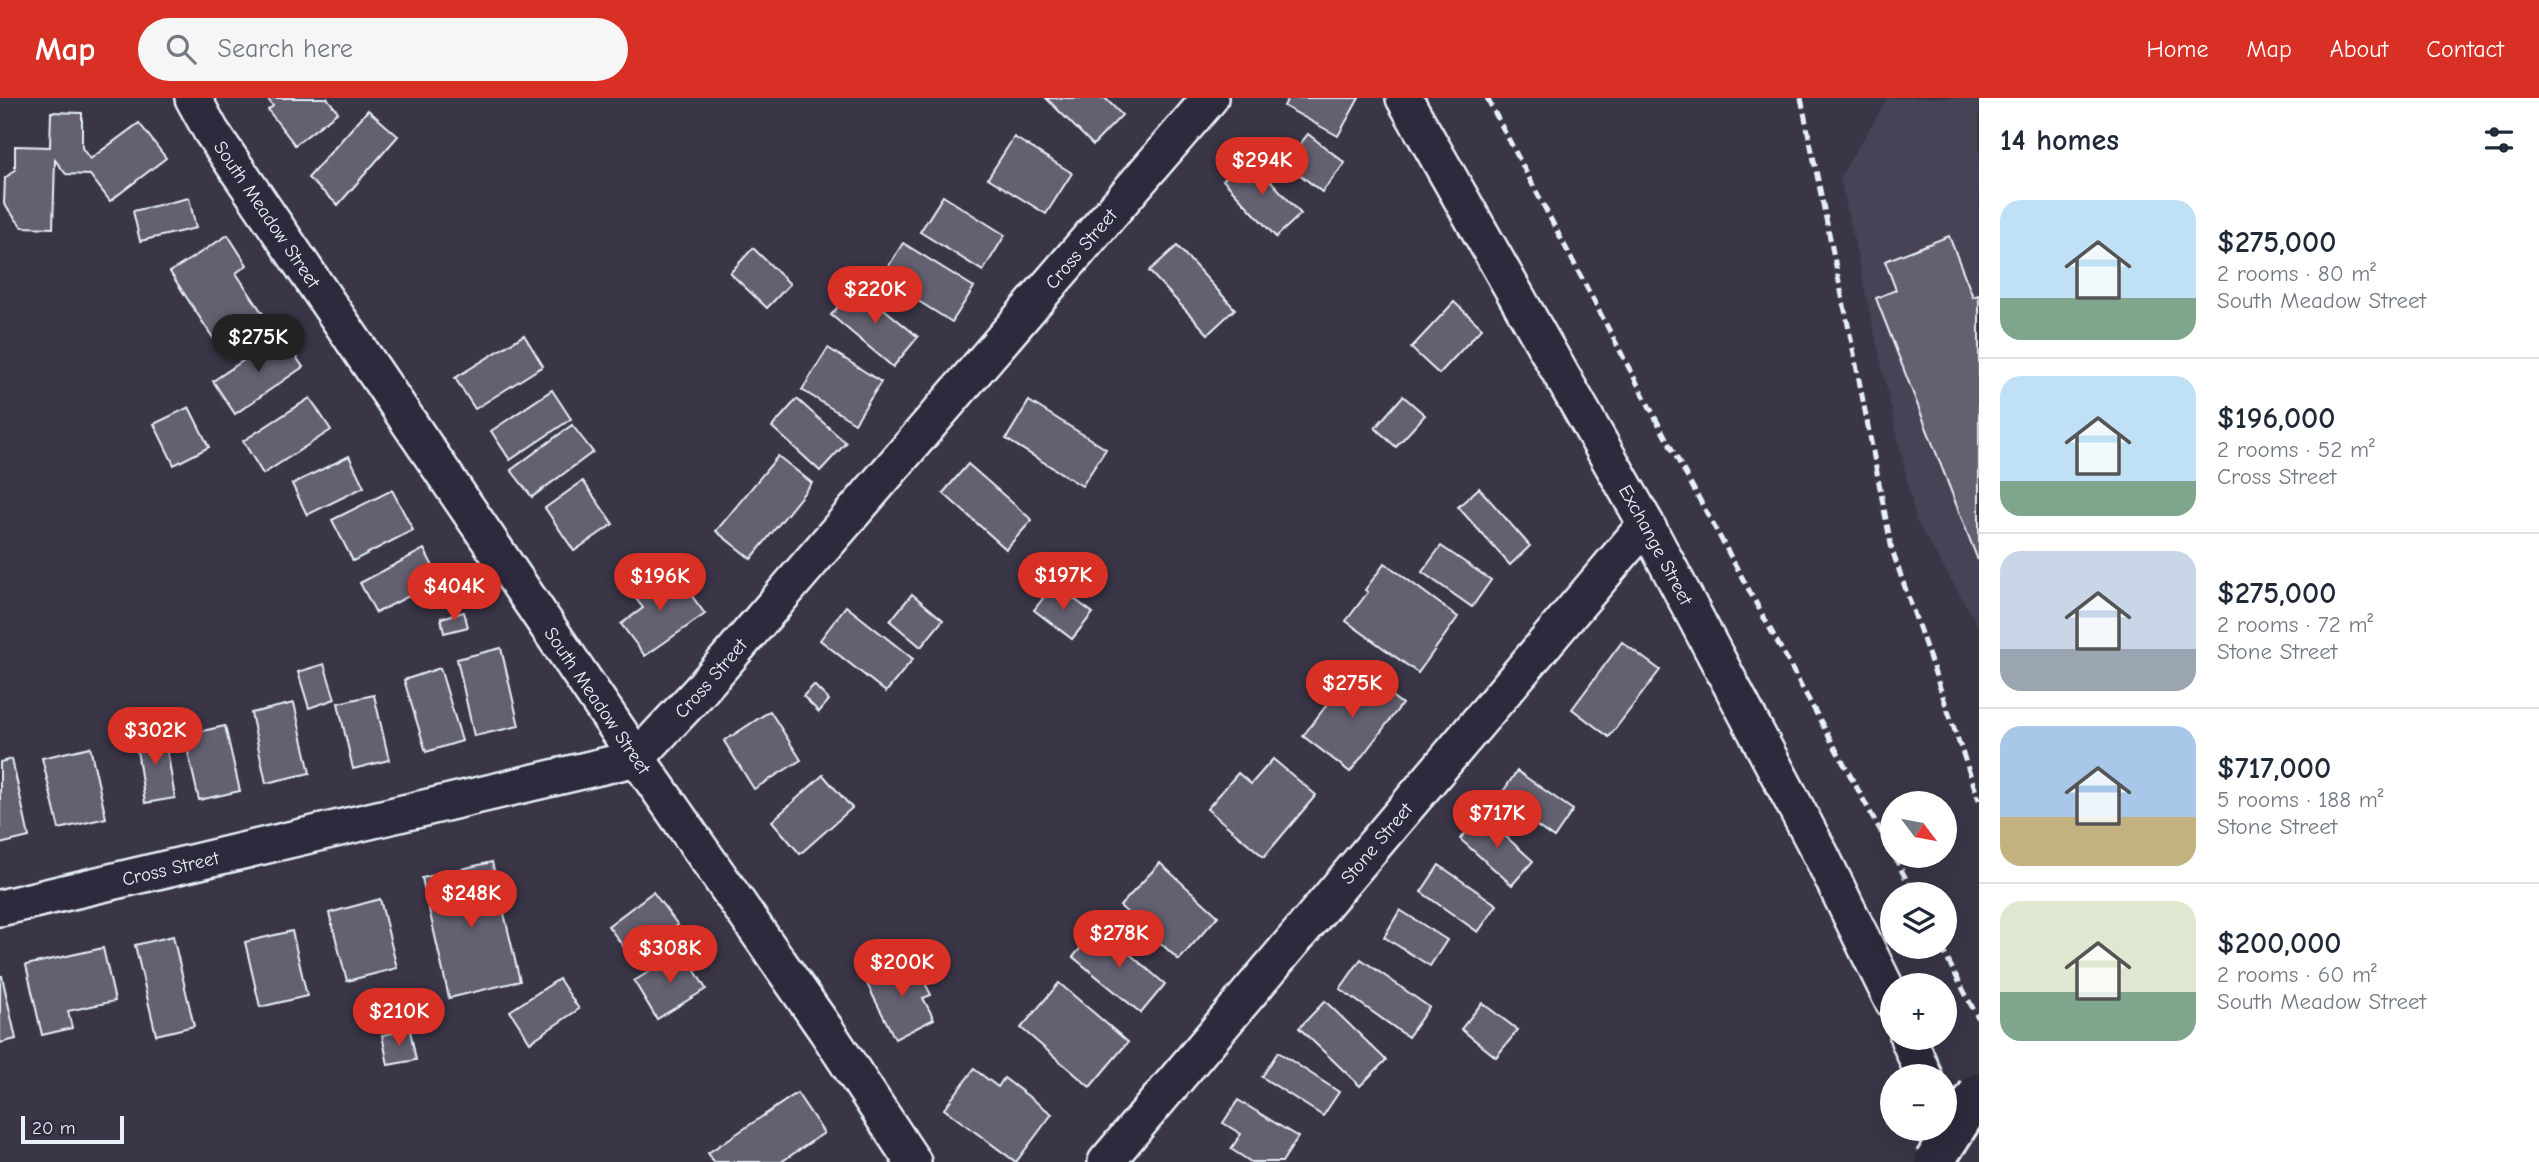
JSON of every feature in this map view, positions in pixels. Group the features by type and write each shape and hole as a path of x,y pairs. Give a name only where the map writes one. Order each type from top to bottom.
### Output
{"highway":[{"path":"1934,1162 1979,1091"}],"street":[{"name":"South Meadow Street","path":"193,98 211,131 637,758 826,1030 913,1162"},
{"name":"Exchange Street","path":"1404,98 1646,524 1821,855 1880,975"},
{"name":"Cross Street","path":"0,908 637,758 698,693 1209,99"},
{"name":"Stone Street","path":"1106,1162 1646,524"},
{"path":"1951,1141 1960,1162"}],"shaded area":[{"path":"1888,98 1979,98 1979,627 1916,521 1840,177"}],"building":[{"path":"267,98 327,98 338,112 295,145 268,110 273,106"},
{"path":"1046,98 1105,98 1122,115 1093,145"},
{"path":"1288,98 1359,98 1338,136 1284,106"},
{"path":"368,110 398,136 338,205 308,178"},
{"path":"51,112 82,113 82,148 90,159 139,123 166,158 110,201 90,175 66,174 55,160 53,228 22,227 4,204 5,178 15,170 15,146 50,147"},
{"path":"1308,134 1345,163 1322,192 1285,163"},
{"path":"1014,137 1072,173 1046,214 988,178"},
{"path":"1249,157 1301,214 1276,237 1223,180"},
{"path":"943,196 1005,235 983,271 920,232"},
{"path":"189,198 196,228 140,241 133,211"},
{"path":"228,235 247,265 236,273 265,317 219,347 170,272"},
{"path":"1949,236 1973,297 1979,295 1979,563 1876,298 1896,290 1885,261"},
{"path":"903,243 974,287 952,322 881,278"},
{"path":"1177,246 1235,309 1208,334 1149,271"},
{"path":"753,248 790,284 767,308 730,273"},
{"path":"856,286 918,337 893,367 831,315"},
{"path":"1454,302 1482,328 1439,374 1411,348"},
{"path":"281,335 303,367 235,414 213,381"},
{"path":"524,335 543,366 475,409 455,378"},
{"path":"828,348 881,382 855,423 802,390"},
{"path":"552,390 571,419 510,460 491,431"},
{"path":"1403,396 1425,415 1396,447 1375,428"},
{"path":"310,398 331,430 263,474 243,441"},
{"path":"797,399 846,443 820,471 772,427"},
{"path":"1029,401 1106,449 1082,486 1006,439"},
{"path":"189,407 209,447 174,465 154,424"},
{"path":"572,425 593,452 532,497 511,470"},
{"path":"349,456 364,487 307,515 292,484"},
{"path":"778,456 812,483 751,559 716,531"},
{"path":"968,464 1032,520 1006,549 943,493"},
{"path":"583,481 613,524 574,551 545,508"},
{"path":"1479,488 1530,546 1510,565 1458,507"},
{"path":"392,490 413,530 353,561 332,520"},
{"path":"1441,546 1491,580 1472,607 1422,572"},
{"path":"424,549 440,580 376,613 360,583"},
{"path":"1385,563 1458,617 1418,673 1346,621"},
{"path":"644,574 657,592 678,577 705,614 645,656 621,624 643,608 627,587"},
{"path":"1054,584 1093,613 1072,639 1034,610"},
{"path":"912,594 943,620 921,647 890,621"},
{"path":"846,606 913,659 886,692 820,640"},
{"path":"464,612 468,627 444,633 441,618"},
{"path":"1622,642 1660,670 1609,737 1572,709"},
{"path":"501,648 519,726 474,736 457,659"},
{"path":"324,664 335,699 309,708 298,672"},
{"path":"440,668 462,741 426,752 404,680"},
{"path":"1355,668 1402,704 1350,772 1303,736"},
{"path":"814,685 829,700 819,712 803,696"},
{"path":"374,695 389,760 353,769 338,703"},
{"path":"294,703 310,773 266,783 251,713"},
{"path":"770,711 801,760 754,789 724,741"},
{"path":"225,726 240,791 199,800 184,735"},
{"path":"164,731 175,798 145,803 135,736"},
{"path":"90,747 106,818 59,829 42,758"},
{"path":"12,759 29,837 0,844 0,762"},
{"path":"1273,759 1316,795 1264,857 1207,809 1238,773 1251,784"},
{"path":"1517,771 1573,810 1554,838 1498,799"},
{"path":"823,775 852,808 800,854 772,821"},
{"path":"1482,815 1533,861 1512,885 1460,839"},
{"path":"492,862 520,981 449,998 422,878"},
{"path":"1160,863 1218,916 1179,960 1120,906"},
{"path":"1439,865 1497,905 1478,932 1421,892"},
{"path":"653,892 678,925 633,959 608,926"},
{"path":"380,899 397,968 347,981 329,913"},
{"path":"1400,910 1447,940 1430,966 1384,937"},
{"path":"1098,927 1165,984 1141,1013 1073,957"},
{"path":"292,931 307,996 260,1007 245,942"},
{"path":"173,936 194,1026 156,1035 135,945"},
{"path":"103,948 115,1001 68,1011 72,1028 42,1035 26,965"},
{"path":"683,951 706,989 657,1019 634,981"},
{"path":"1361,959 1429,1007 1408,1037 1340,989"},
{"path":"914,961 931,995 923,998 934,1019 895,1039 867,984"},
{"path":"0,976 16,1039 0,1043"},
{"path":"559,979 579,1009 530,1042 510,1011"},
{"path":"1059,983 1128,1042 1090,1087 1021,1028"},
{"path":"1325,1001 1386,1060 1360,1086 1299,1028"},
{"path":"1482,1003 1518,1030 1496,1057 1461,1029"},
{"path":"410,1030 416,1060 388,1065 382,1035"},
{"path":"1278,1052 1339,1092 1323,1116 1262,1077"},
{"path":"974,1069 998,1087 1004,1078 1052,1114 1016,1162 944,1109"},
{"path":"797,1093 824,1133 781,1162 714,1162 708,1153"},
{"path":"1238,1100 1298,1137 1282,1162 1251,1162 1231,1149 1241,1134 1223,1123"}],"railway":[{"path":"1487,98 1667,440 1880,830"},
{"path":"1801,98 1892,550 1979,800"},
{"path":"1900,868 1908,882"},
{"path":"1947,959 1979,1020"}]}
